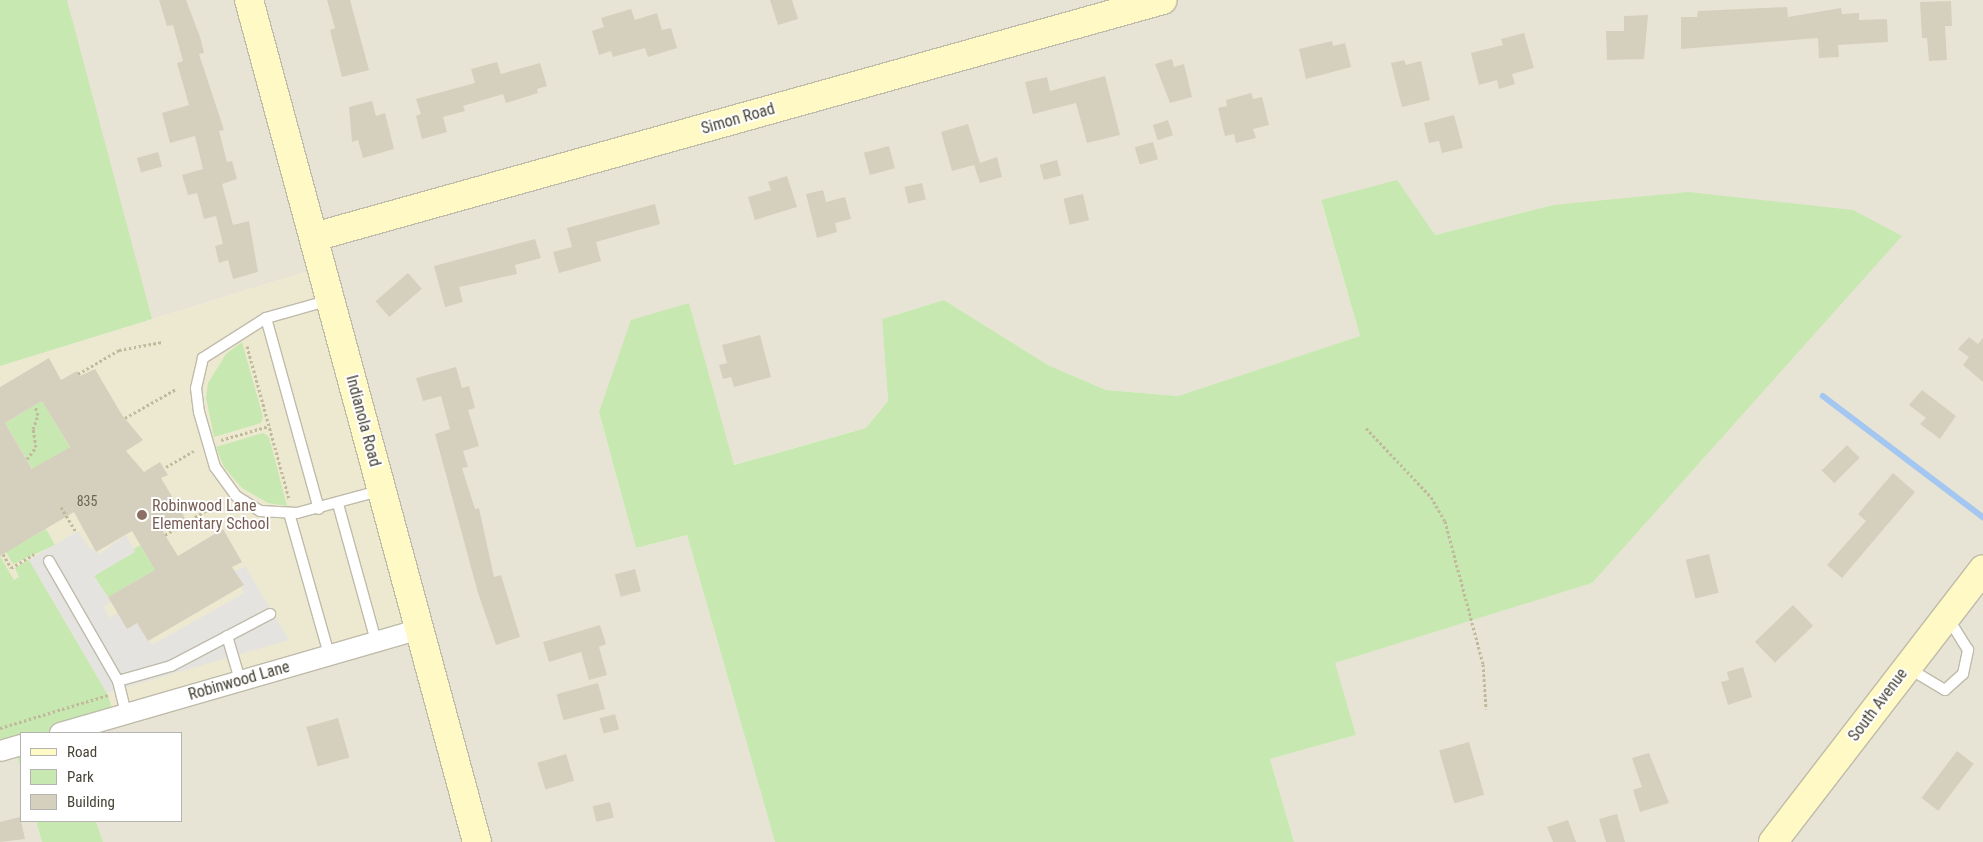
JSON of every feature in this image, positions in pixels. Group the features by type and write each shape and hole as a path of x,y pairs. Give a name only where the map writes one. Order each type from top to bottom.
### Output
{"street":[{"name":"Indianola Road","path":"249,0 477,842"},
{"name":"Simon Road","path":"314,237 1163,0"},
{"name":"South Avenue","path":"1773,842 1983,568"},
{"name":"Robinwood Lane","path":"63,732 420,628"},
{"path":"0,751 20,745"}],"lane":[{"path":"331,299 266,318 242,331 203,358 196,388 199,412 215,467 236,496 260,511 291,513 319,509 382,490"},
{"path":"266,318 319,509"},
{"path":"338,504 376,641"},
{"path":"291,513 329,654"},
{"path":"49,561 118,681 126,714"},
{"path":"118,681 171,666 270,614"},
{"path":"1908,667 1945,690 1963,674 1968,650 1946,616"},
{"path":"227,636 240,680"}],"path":[{"path":"242,331 291,513"},
{"path":"78,374 119,350 162,342"},
{"path":"125,418 176,389"},
{"path":"27,459 36,447 33,430 38,415 34,406"},
{"path":"215,442 269,426"},
{"path":"1366,428 1431,496 1445,521 1483,664 1486,708"},
{"path":"166,467 194,451"},
{"path":"165,535 222,501"},
{"path":"60,507 76,532"},
{"path":"3,554 11,568 33,556"},
{"path":"0,728 108,695"}],"shaded area":[{"path":"0,0 1983,0 1983,842 1294,842 1270,759 1356,735 1334,663 1592,583 1553,205 1435,235 1321,201 1360,336 1178,396 1106,390 1048,365 944,300 882,319 888,401 866,428 733,465 689,304 599,412 636,548 687,535 775,842 103,842 96,822 182,822 182,732 72,732 322,267 0,366"},
{"path":"322,267 420,629 20,732 0,751 0,366"},
{"path":"78,531 89,547 100,554 126,535 135,552 94,576 111,602 104,607 110,618 118,613 127,629 137,623 152,645 244,593 235,571 245,566 289,640 107,693 29,560"},
{"path":"15,747 20,765 20,822 36,822 42,842 0,842 0,751"}],"green space":[{"path":"0,0 67,0 152,319 0,366"},
{"path":"1397,180 1435,235 1553,205 1689,192 1853,210 1902,236 1592,583 1335,663 1356,735 1270,759 1294,842 775,842 687,535 636,548 599,412 631,320 689,303 734,465 866,428 888,401 882,319 944,300 1048,365 1106,390 1178,396 1360,336 1321,200"},
{"path":"242,342 263,417 261,423 214,437 206,398 208,383 226,354"},
{"path":"42,401 70,447 33,469 5,423"},
{"path":"263,433 269,437 287,506 268,503 242,488 224,467 216,447"},
{"path":"46,529 55,545 13,564 6,552"},
{"path":"140,545 155,570 108,597 94,576"},
{"path":"0,556 14,580 19,577 15,568 29,560 108,695 114,717 74,732 20,732 20,766 15,748 0,752"},
{"path":"36,822 96,822 103,842 42,842"}],"building":[{"path":"159,0 186,0 200,37 204,53 199,54 224,130 219,131 227,162 232,161 237,179 222,184 233,225 249,221 258,272 233,279 228,260 219,263 215,246 223,244 216,216 204,219 197,193 188,195 182,175 203,169 195,136 170,143 162,113 189,105 177,63 183,61 173,25 167,26"},
{"path":"327,0 350,0 369,70 342,77 330,30 335,28"},
{"path":"770,0 792,0 798,19 778,25"},
{"path":"1951,1 1952,26 1945,26 1947,60 1929,61 1927,38 1922,38 1920,2"},
{"path":"1787,7 1788,17 1841,8 1842,14 1859,13 1859,20 1887,19 1888,42 1838,45 1839,57 1819,58 1818,38 1681,49 1681,17 1697,17 1698,11"},
{"path":"631,9 635,20 657,13 662,30 671,28 677,48 648,57 645,48 613,57 611,51 599,55 592,31 604,27 601,18"},
{"path":"1648,15 1644,59 1607,60 1606,31 1624,31 1624,16"},
{"path":"1524,33 1534,68 1512,74 1515,84 1499,89 1497,80 1479,85 1471,53 1503,45 1501,39"},
{"path":"1332,41 1333,46 1345,43 1351,67 1306,79 1299,49"},
{"path":"1172,59 1174,67 1184,64 1192,97 1170,103 1155,64"},
{"path":"1404,60 1406,65 1421,61 1430,100 1402,107 1391,63"},
{"path":"497,62 501,74 540,63 547,86 537,89 538,93 506,103 503,94 463,106 465,111 443,117 447,132 422,139 416,116 421,114 416,99 475,83 471,69"},
{"path":"1105,76 1120,135 1087,143 1076,103 1033,114 1025,82 1047,77 1050,91"},
{"path":"1251,93 1253,99 1262,97 1269,125 1253,129 1256,138 1236,143 1234,134 1225,136 1218,108 1227,106 1226,100"},
{"path":"372,101 376,116 385,113 394,149 363,158 358,140 352,142 349,107"},
{"path":"1454,115 1463,148 1442,153 1439,141 1429,143 1424,123"},
{"path":"1168,120 1173,135 1158,140 1153,125"},
{"path":"968,124 980,163 997,157 1002,177 980,183 974,165 952,171 941,132"},
{"path":"1153,142 1158,159 1140,165 1135,147"},
{"path":"889,146 895,168 870,175 864,153"},
{"path":"158,152 162,166 141,172 137,158"},
{"path":"1057,160 1061,175 1044,180 1040,165"},
{"path":"787,176 797,207 755,220 748,197 771,190 768,182"},
{"path":"922,183 926,200 908,204 904,187"},
{"path":"823,190 826,202 845,197 851,219 835,223 837,232 817,238 806,194"},
{"path":"1083,194 1089,220 1070,225 1064,198"},
{"path":"655,204 660,224 596,242 601,261 559,273 553,252 572,247 567,228"},
{"path":"535,239 541,258 515,265 517,274 459,287 463,302 445,307 434,266"},
{"path":"408,273 422,289 389,317 376,301"},
{"path":"760,335 771,377 734,387 731,377 723,379 719,365 727,363 722,345"},
{"path":"1969,337 1978,344 1983,338 1983,382 1963,365 1969,357 1958,349"},
{"path":"49,358 61,380 77,371 80,376 95,369 122,415 143,440 126,451 144,472 160,462 168,475 161,478 186,520 163,532 178,556 223,529 242,562 232,567 244,585 148,641 137,623 127,629 108,597 155,570 132,531 96,552 74,512 0,556 0,387","holes":["42,401 70,447 32,469 5,423"]},
{"path":"456,367 462,388 469,386 475,408 468,410 479,446 463,451 468,467 462,468 475,509 479,508 494,577 501,575 520,637 496,645 478,593 435,434 450,429 441,396 423,401 416,378"},
{"path":"1922,390 1956,416 1940,439 1920,424 1926,418 1909,405"},
{"path":"1847,445 1860,458 1834,483 1822,470"},
{"path":"1893,473 1915,492 1842,578 1827,565 1866,521 1858,514"},
{"path":"1709,554 1719,593 1695,599 1686,560"},
{"path":"635,569 641,591 621,597 615,574"},
{"path":"1793,605 1813,626 1775,663 1755,642"},
{"path":"600,625 606,644 599,647 607,675 589,680 581,652 549,662 543,642"},
{"path":"1743,667 1752,697 1728,705 1721,682 1729,680 1727,672"},
{"path":"598,683 605,709 563,720 556,694"},
{"path":"615,714 619,729 604,734 600,718"},
{"path":"338,718 349,757 318,767 306,727"},
{"path":"1469,742 1484,795 1454,803 1439,751"},
{"path":"1957,751 1974,764 1938,811 1921,798"},
{"path":"1649,753 1669,803 1640,812 1633,790 1642,787 1632,758"},
{"path":"566,754 574,781 545,790 537,763"},
{"path":"610,802 614,818 596,822 593,806"},
{"path":"1617,814 1625,842 1606,842 1599,819"},
{"path":"20,817 25,839 0,842 0,822"},
{"path":"1568,820 1576,842 1553,842 1547,827"}],"waterway":[{"path":"1823,396 1983,517"}],"place":[{"name":"Robinwood Lane Elementary School","path":"142,515"}]}
